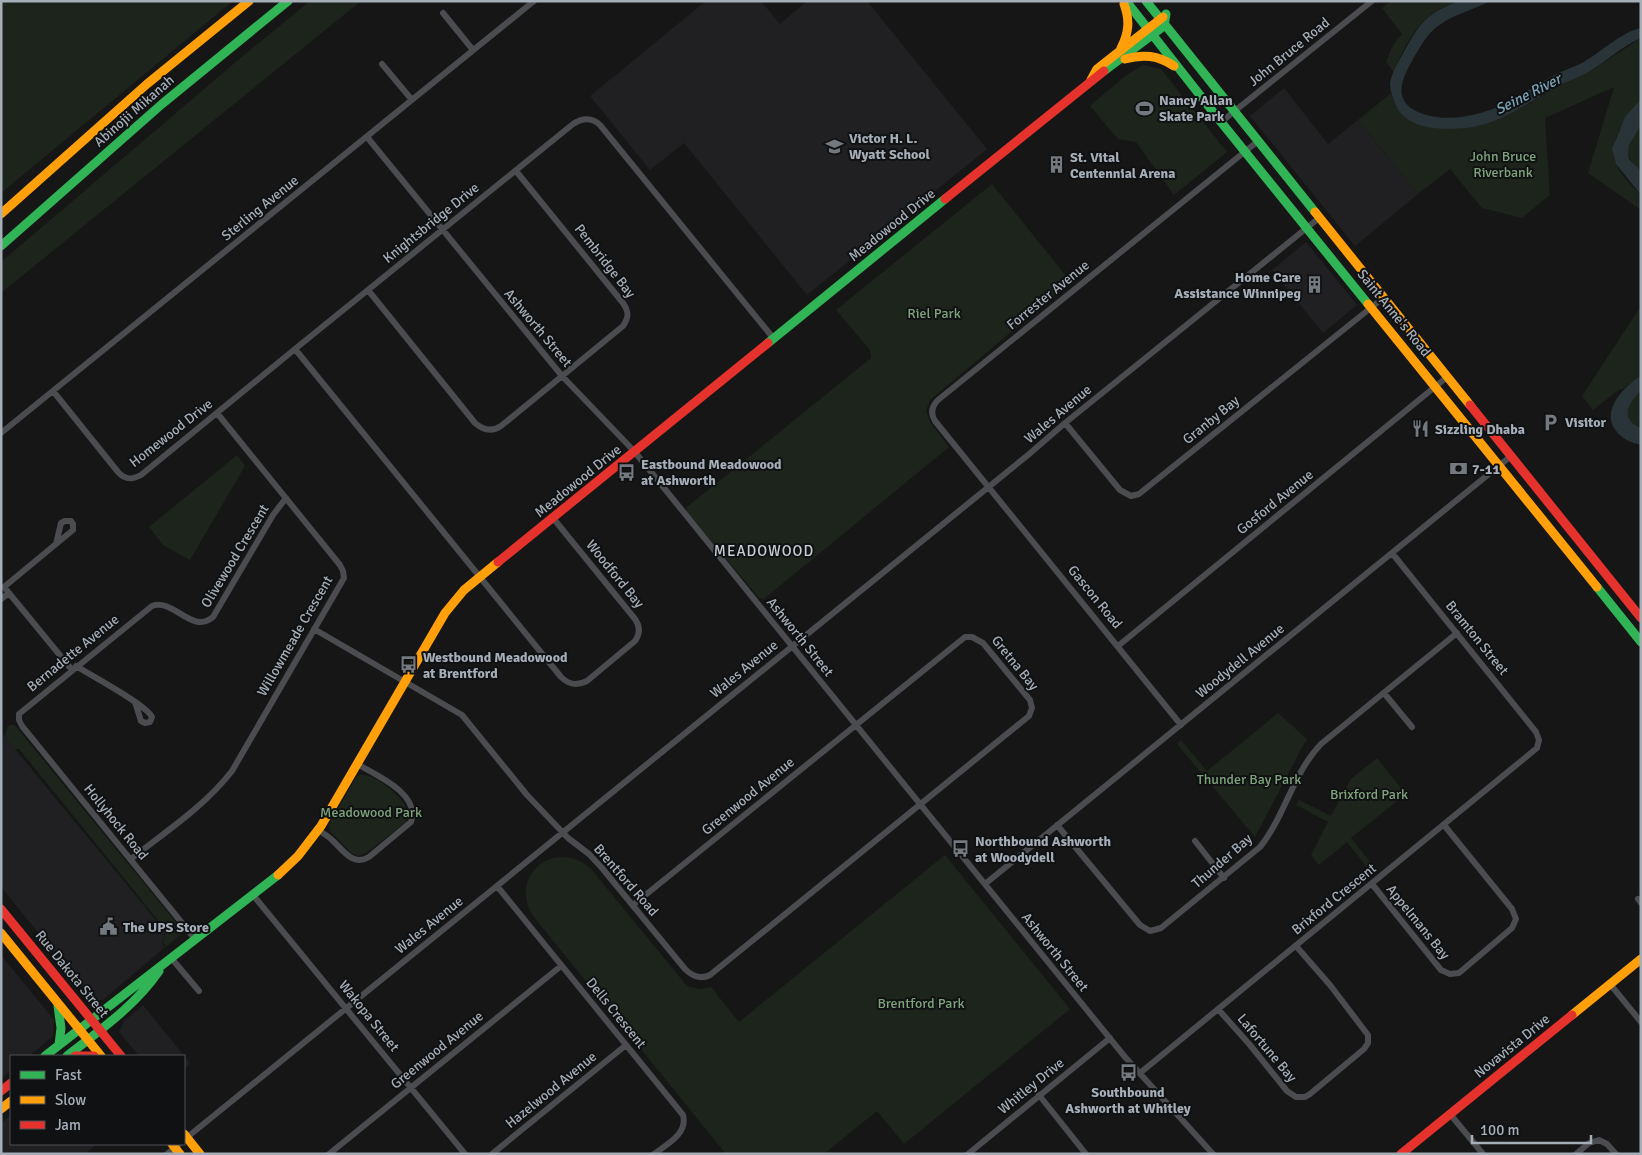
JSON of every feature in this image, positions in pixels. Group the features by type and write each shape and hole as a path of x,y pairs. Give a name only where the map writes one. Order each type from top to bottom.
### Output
{"main road":[{"name":"Abinojii Mikanah","path":"1,214 147,84 249,1"},
{"name":"Abinojii Mikanah","path":"1,246 162,104 288,1"},
{"name":"Saint Anne's Road","path":"1124,1 1641,642"},
{"path":"1124,1 1130,26 1119,56 1142,54 1159,57 1170,63 1182,74"},
{"name":"Saint Anne's Road","path":"1146,1 1161,23 1641,618"},
{"name":"Meadowood Drive","path":"46,1055 172,959 292,862 318,830 404,681 445,613 458,596 1091,80 1097,68 1119,56 1161,23"},
{"path":"1369,304 1381,295"},
{"name":"Rue Dakota Street","path":"1,909 120,1055"},
{"path":"1,933 100,1055"},
{"name":"Novavista Drive","path":"1401,1154 1641,959"},
{"name":"Meadowood Drive","path":"68,1055 110,1024 152,983 160,968"},
{"path":"58,1003 61,1022 59,1045"},
{"path":"185,1137 200,1154"}],"street":[{"name":"Sterling Avenue","path":"1,433 534,1"},
{"name":"John Bruce Road","path":"1222,122 1372,1"},
{"path":"443,13 474,50"},
{"path":"382,64 412,100"},
{"name":"Knightsbridge Drive","path":"295,349 577,121 586,119 596,122 774,339"},
{"name":"Ashworth Street","path":"367,137 562,376 635,453 1110,1038 1213,1154"},
{"name":"Forrester Avenue","path":"989,486 932,417 932,408 935,403 1258,141"},
{"name":"Pembridge Bay","path":"368,290 476,423 482,428 491,430 498,428 623,326 628,317 628,312 623,303 516,170"},
{"name":"Wales Avenue","path":"185,1137 1320,218"},
{"name":"Granby Bay","path":"1065,423 1120,490 1131,496 1139,494 1369,304"},
{"path":"295,349 480,578"},
{"name":"Homewood Drive","path":"53,391 118,472 128,478 137,478 295,349"},
{"name":"Gosford Avenue","path":"1118,646 1447,377"},
{"name":"Willowmeade Crescent","path":"131,859 210,796 232,771 342,581 344,574 340,565 216,414"},
{"name":"Woodydell Avenue","path":"985,884 1510,456"},
{"name":"Gascon Road","path":"989,486 1181,724"},
{"name":"Olivewood Crescent","path":"147,608 156,604 162,604 192,620 200,622 213,617 273,515 286,498"},
{"name":"Woodford Bay","path":"480,578 564,680 573,684 587,681 635,642 639,627 635,618 553,518"},
{"path":"56,544 3,587 74,668 135,702"},
{"name":"Bramton Street","path":"1392,553 1536,732 1539,740"},
{"path":"1,600 9,593"},
{"name":"Bernadette Avenue","path":"19,720 21,711 147,608"},
{"name":"Brentford Road","path":"314,629 462,716 528,795 563,832 598,864 685,969 693,976 706,977 920,805"},
{"name":"Thunder Bay","path":"1057,825 1143,928 1150,931 1161,928 1224,878 1264,842 1315,750 1457,633"},
{"name":"Gretna Bay","path":"856,726 965,637 972,637 983,643 1030,700 1032,708 1029,716 920,805"},
{"path":"1384,693 1412,727"},
{"name":"Hollyhock Road","path":"19,720 195,940"},
{"name":"Greenwood Avenue","path":"633,905 856,726"},
{"name":"Brixford Crescent","path":"1140,1073 1535,752 1539,740"},
{"path":"318,830 348,856 362,861 411,822 412,806 398,790 357,764"},
{"name":"Appelmans Bay","path":"1372,884 1441,970 1453,974 1466,966 1512,928 1516,922 1515,915 1444,825"},
{"path":"1195,841 1224,878"},
{"name":"Dells Crescent","path":"497,886 681,1112 684,1118 682,1131 654,1154"},
{"name":"Wakopa Street","path":"253,895 465,1154"},
{"name":"Lafortune Bay","path":"1218,1009 1288,1091 1296,1097 1310,1094 1364,1049 1368,1043 1368,1035 1330,985 1296,946"},
{"path":"172,959 198,991"},
{"name":"Greenwood Avenue","path":"329,1154 561,966"},
{"path":"1610,984 1641,1022"},
{"name":"Whitley Drive","path":"968,1154 1110,1038"},
{"name":"Hazelwood Avenue","path":"492,1154 626,1045"},
{"path":"1039,1095 1086,1154"},
{"path":"1450,1114 1483,1154"},
{"path":"1576,1154 1589,1143 1599,1140 1607,1144 1616,1154"},
{"path":"167,1154 176,1147"}],"shaded area":[{"name":"Victor H. L. Wyatt School","path":"706,1 761,1 780,24 807,1 867,1 987,149 807,295 684,143 650,170 590,96"},
{"path":"1284,88 1328,144 1358,120 1418,194 1355,246 1250,116"},
{"path":"1306,242 1357,305 1323,333 1272,270"},
{"path":"1,732 165,931 162,944 165,947 103,1000 93,1000 1,887"},
{"path":"1,955 54,1020 53,1036 30,1055 10,1055 10,1071 1,1079"},
{"path":"143,1005 184,1055 138,1055 119,1032 124,1021"},
{"path":"185,1057 190,1063 185,1068"},
{"path":"10,1116 10,1145 96,1145 85,1154 1,1154 1,1123"}],"green space":[{"path":"1,1 233,1 1,193"},
{"path":"310,1 361,1 1,293 1,262"},
{"path":"1391,1 1458,1 1426,18 1405,48 1394,72 1386,62 1393,45 1402,34 1382,8"},
{"name":"John Bruce Riverbank","path":"1641,38 1641,99 1631,111 1618,134 1615,142 1614,157 1618,168 1625,178 1641,195 1641,210 1588,173 1614,87 1545,118 1550,195 1522,218 1482,208 1450,169 1418,194 1358,120 1391,93 1396,107 1406,118 1421,125 1503,116 1529,104 1554,88 1589,72"},
{"path":"1143,65 1161,69 1227,152 1174,195 1136,142 1118,139 1090,106 1125,76"},
{"path":"1641,125 1641,171 1630,159 1628,149 1632,138"},
{"name":"Riel Park","path":"992,184 1071,282 930,400 926,411 930,422 949,447 764,599 759,598 686,511 687,507 871,358 870,350 836,310"},
{"path":"1641,306 1641,376 1620,389 1593,410 1582,396"},
{"path":"1641,391 1641,428 1630,420 1628,411 1632,401"},
{"path":"237,455 245,466 190,560 163,545 149,527"},
{"name":"Thunder Bay Park","path":"1278,713 1308,740 1305,742 1255,837 1177,744 1181,740 1207,771"},
{"path":"14,725 18,729 183,931 166,947 163,942 166,930 19,749 15,749 5,737 7,727"},
{"name":"Brixford Park","path":"1377,758 1406,794 1351,838 1374,867 1370,871 1347,842 1319,865 1311,855 1328,822 1296,805 1299,800 1331,816 1351,779"},
{"name":"Meadowood Park","path":"357,776 373,778 388,787 405,805 408,811 406,822 366,853 358,856 351,853 330,831 329,824"},
{"name":"Brentford Park","path":"945,855 1070,1009 904,1144 877,1111 824,1154 726,1154 533,916 527,901 526,887 531,874 540,865 551,859 564,857 578,861 592,870 687,986 699,989 711,987 739,1022"}],"water":[{"name":"Seine River","path":"1458,1 1490,1 1450,18 1438,26 1418,50 1405,75 1401,90 1406,104 1423,114 1447,118 1470,116 1494,109 1555,75 1582,63 1633,30 1641,28 1641,38 1627,45 1586,73 1490,123 1466,128 1445,129 1414,123 1399,111 1394,101 1390,83 1394,70 1421,24 1437,11"},
{"path":"1641,99 1641,125 1629,145 1628,154 1629,159 1641,171 1641,195 1616,164 1612,149 1625,117"},
{"path":"1641,376 1641,391 1629,406 1628,416 1634,424 1641,428 1641,445 1630,442 1622,437 1614,427 1611,419 1612,410 1620,394"}],"traffic: fast":[{"path":"1,246 162,104 288,1"},
{"path":"1126,1 1368,304"},
{"path":"1146,1 1315,212"},
{"path":"1104,71 1164,26 1166,14"},
{"path":"768,343 945,199"},
{"path":"1597,587 1641,642"},
{"path":"46,1055 278,875"},
{"path":"68,1055 128,1006 150,984 159,971"},
{"path":"58,1006 61,1028 59,1045"}],"traffic: slow":[{"path":"1,214 147,84 249,1"},
{"path":"1121,48 1128,26 1124,4"},
{"path":"1091,80 1097,69 1163,17"},
{"path":"1125,59 1150,56 1174,66"},
{"path":"1315,212 1470,405"},
{"path":"1368,304 1597,587"},
{"path":"278,875 298,856 321,826 445,613 464,590 498,562"},
{"path":"1,933 100,1055"},
{"path":"1572,1015 1641,959"},
{"path":"1,1109 10,1102"},
{"path":"185,1135 200,1154"},
{"path":"173,1145 180,1154"}],"traffic: jam":[{"path":"945,199 1104,71"},
{"path":"498,562 768,343"},
{"path":"1470,405 1641,618"},
{"path":"1,909 120,1055"},
{"path":"1401,1154 1572,1015"},
{"path":"1,1091 10,1084"}],"place":[{"name":"Nancy Allan Skate Park","path":"1145,108"},
{"name":"Victor H. L. Wyatt School","path":"835,146"},
{"name":"St. Vital Centennial Arena","path":"1056,165"},
{"name":"Home Care Assistance Winnipeg","path":"1315,285"},
{"name":"Visitor","path":"1551,422"},
{"name":"Sizzling Dhaba","path":"1421,429"},
{"name":"7-11","path":"1458,469"},
{"name":"Eastbound Meadowood at Ashworth","path":"627,472"},
{"name":"Westbound Meadowood at Brentford","path":"409,665"},
{"name":"Northbound Ashworth at Woodydell","path":"961,849"},
{"name":"The UPS Store","path":"109,927"},
{"name":"Southbound Ashworth at Whitley","path":"1128,1072"}],"district":[{"name":"MEADOWOOD","path":"764,551"}]}
